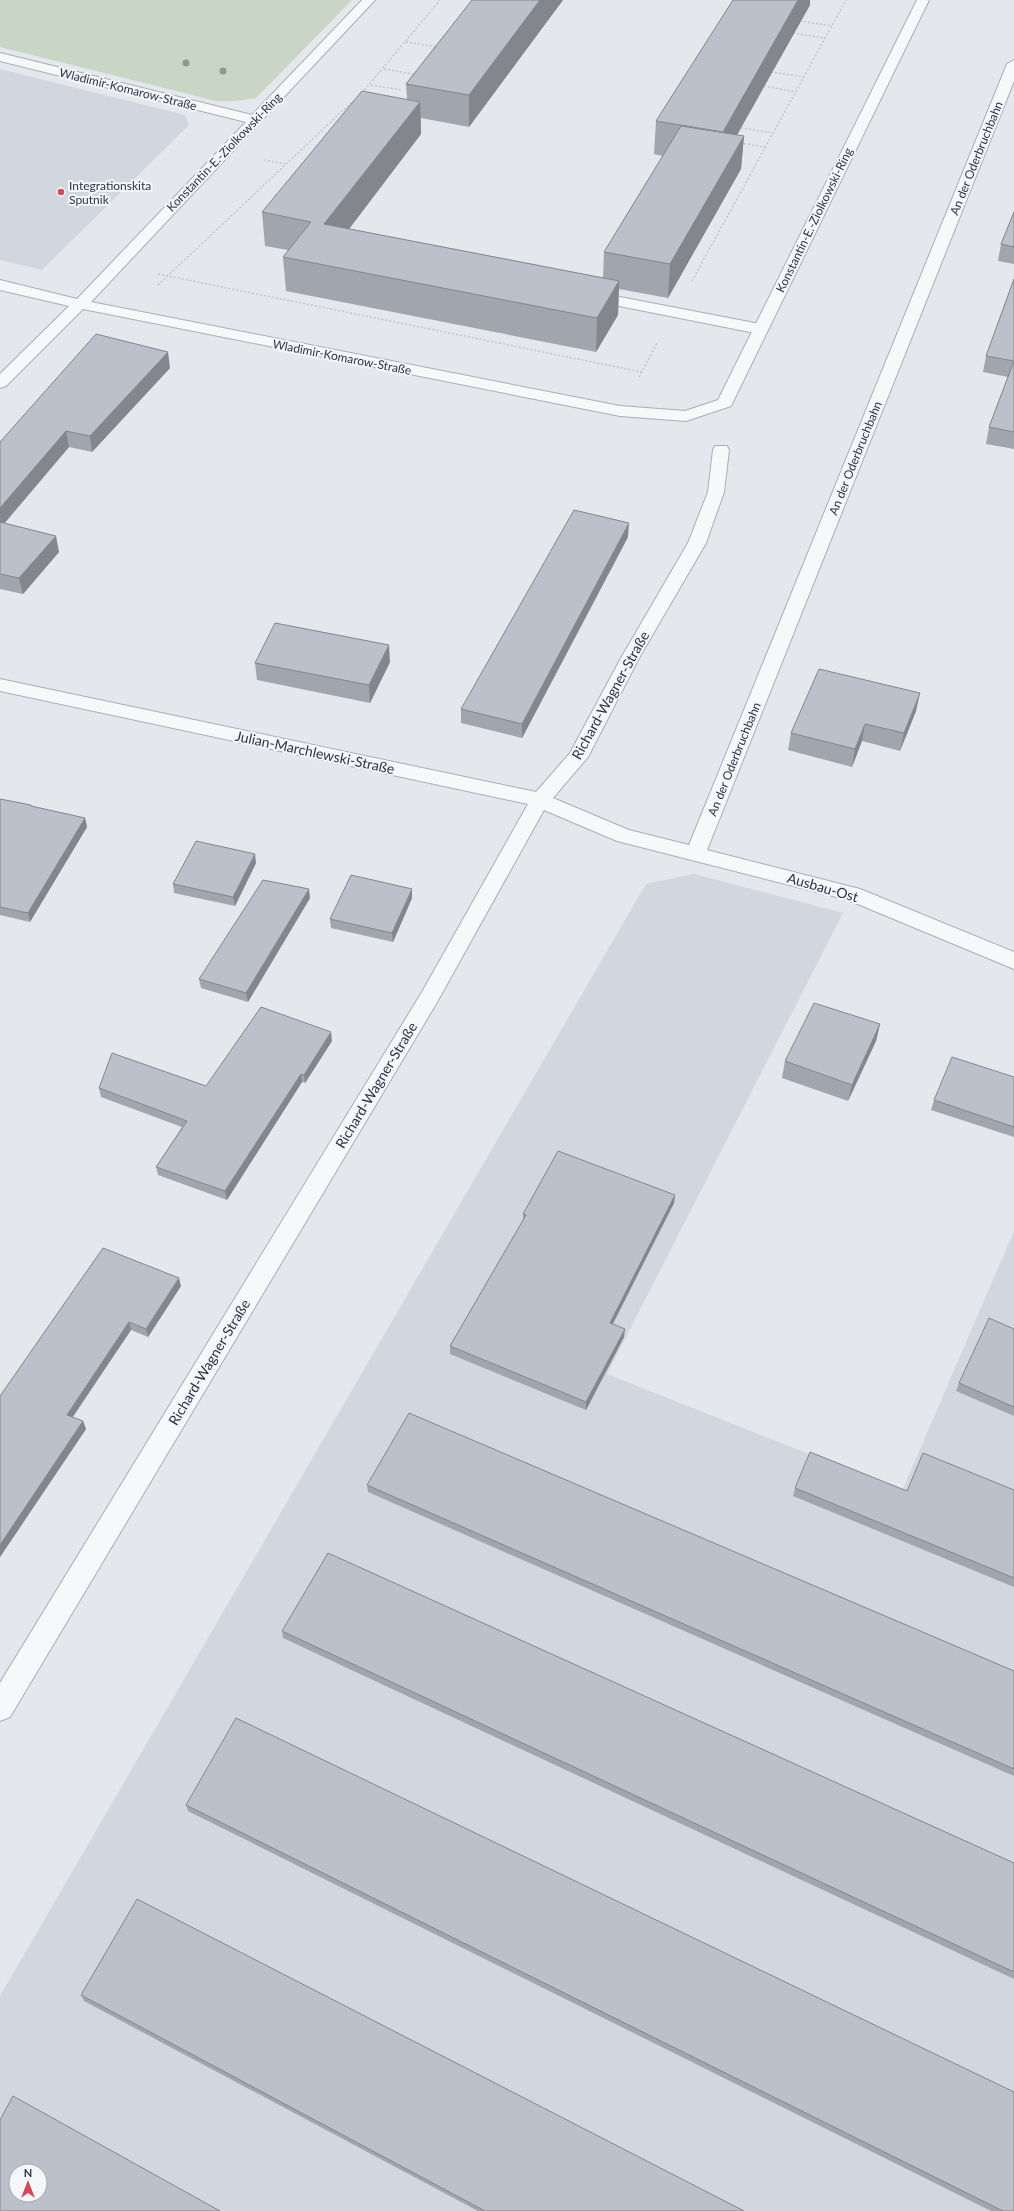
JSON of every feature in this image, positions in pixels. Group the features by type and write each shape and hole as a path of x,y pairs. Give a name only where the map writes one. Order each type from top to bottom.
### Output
{"street":[{"name":"Konstantin-E.-Ziolkowski-Ring","path":"0,383 80,304 114,266 256,120 368,0"},
{"name":"Konstantin-E.-Ziolkowski-Ring","path":"686,416 725,403 760,329 923,0"},
{"name":"Wladimir-Komarow-Straße","path":"0,58 256,120"},
{"name":"An der Oderbruchbahn","path":"696,853 1014,64"},
{"name":"Wladimir-Komarow-Straße","path":"0,285 80,304 620,411 686,416"},
{"path":"599,298 760,329"},
{"name":"Richard-Wagner-Straße","path":"0,1708 425,1005 540,800 578,757 630,658 697,544 716,492 721,450"},
{"name":"Julian-Marchlewski-Straße","path":"0,684 540,800 624,836"},
{"name":"Ausbau-Ost","path":"624,836 853,894 1014,961"}],"path":[{"path":"168,275 370,85 440,0"},
{"path":"620,411 846,0"},
{"path":"800,21 832,26"},
{"path":"793,33 825,38"},
{"path":"406,42 438,48"},
{"path":"383,69 413,74"},
{"path":"771,72 804,78"},
{"path":"370,85 402,90"},
{"path":"764,86 796,92"},
{"path":"741,128 773,133"},
{"path":"739,143 765,147"},
{"path":"114,266 168,275 642,372"}],"shaded area":[{"name":"Integrationskita Sputnik","path":"0,69 185,115 189,125 42,270 0,260"},
{"path":"694,874 843,913 607,1374 902,1491 1014,1231 1014,2211 0,2211 0,1996 646,884"}],"green space":[{"path":"0,0 352,0 256,98 235,101 216,101 0,47"}],"building":[{"path":"472,0 540,0 469,95 406,84"},
{"path":"733,0 798,0 723,132 656,121"},
{"path":"362,91 420,102 324,224 619,281 597,318 283,257 311,222 262,212"},
{"path":"681,126 744,136 670,264 604,252"},
{"path":"1014,212 1014,247 1001,244"},
{"path":"1014,279 1014,361 986,356"},
{"path":"96,334 168,352 90,436 66,431 0,508 0,442"},
{"path":"1014,361 1014,432 989,427"},
{"path":"574,510 629,523 522,724 461,709"},
{"path":"0,522 56,536 19,578 0,574"},
{"path":"275,623 389,645 369,685 255,663"},
{"path":"819,669 920,693 904,733 865,724 855,749 791,733"},
{"path":"0,799 85,818 28,913 0,907"},
{"path":"196,841 255,854 233,897 173,884"},
{"path":"351,875 412,889 392,933 330,919"},
{"path":"263,880 309,889 246,993 199,979"},
{"path":"814,1003 880,1024 852,1085 785,1061"},
{"path":"261,1007 331,1032 304,1075 301,1074 225,1191 156,1167 187,1121 99,1088 112,1053 206,1086"},
{"path":"952,1057 1014,1077 1014,1127 934,1100"},
{"path":"558,1151 675,1195 610,1323 625,1329 586,1402 450,1346 526,1215 523,1214"},
{"path":"103,1248 179,1278 146,1329 129,1322 67,1415 83,1421 0,1545 0,1396"},
{"path":"989,1318 1014,1329 1014,1407 959,1383"},
{"path":"409,1413 1014,1671 1014,1769 367,1485"},
{"path":"810,1452 907,1491 923,1453 1014,1490 1014,1578 795,1488"},
{"path":"328,1553 1014,1863 1014,1972 282,1631"},
{"path":"236,1718 1014,2092 1014,2211 1003,2211 186,1805"},
{"path":"137,1899 744,2211 485,2211 81,1995"},
{"path":"13,2096 220,2211 0,2211 0,2120"}],"place":[{"name":"Integrationskita Sputnik","path":"61,192"}]}
